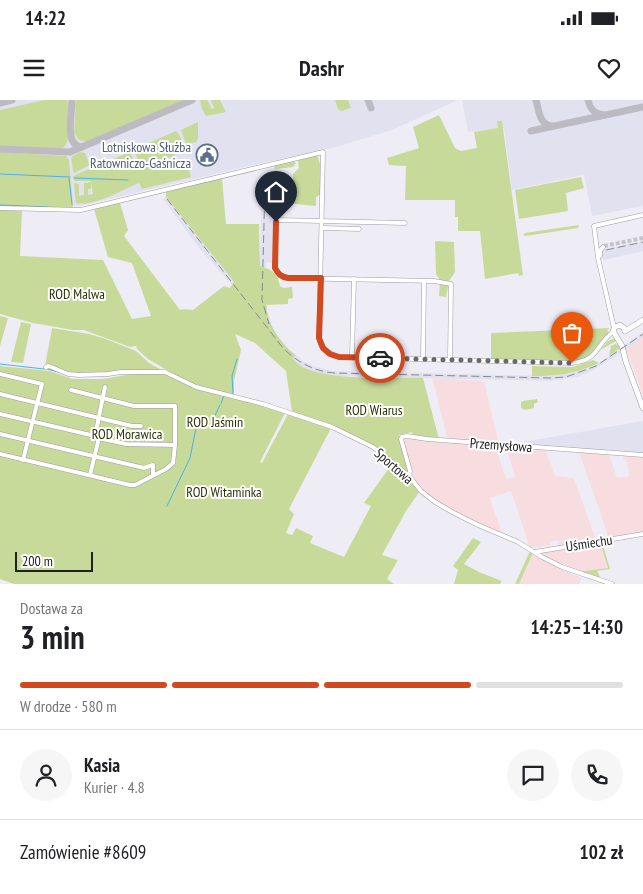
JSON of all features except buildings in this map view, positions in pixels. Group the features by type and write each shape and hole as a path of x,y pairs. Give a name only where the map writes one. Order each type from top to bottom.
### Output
{"main road":[{"path":"643,320 619,332 626,362 643,408"}],"street":[{"path":"0,208 81,210 323,152 319,338 321,344 330,354 339,357 577,363 595,355 606,339 619,332 612,318 594,226 643,215"},
{"path":"405,223 278,220 276,222 275,268 283,277 424,281 451,284 450,360"},
{"path":"322,228 359,229"},
{"path":"597,244 603,246 599,258"},
{"path":"352,357 354,279"},
{"path":"423,359 424,281"},
{"name":"Sportowa","path":"46,367 49,366 68,374 79,375 121,372 165,372 196,386 264,404 332,427 373,447 409,476 421,491 444,508 478,526 518,542 542,557 573,572 612,584"},
{"path":"0,374 42,384 23,460"},
{"path":"90,475 95,457 96,437 105,387"},
{"path":"0,454 130,485 135,485 153,476 173,463 175,406 134,406 71,390"},
{"path":"0,394 132,426 141,426"},
{"path":"0,414 126,444 175,445"},
{"path":"0,434 144,468 153,465 153,476"},
{"name":"Przemysłowa","path":"409,476 410,471 401,440 404,436 643,455"},
{"name":"Uśmiechu","path":"535,552 643,534"}],"shaded area":[{"path":"0,100 458,100 392,130 333,148 80,206 0,203"},
{"path":"462,100 643,100 643,206 592,216 584,175 512,190 504,128 468,132"},
{"path":"262,184 274,185 272,262 266,263 267,310 272,328 287,348 304,362 332,371 552,376 585,369 599,363 643,332 643,338 592,371 577,377 550,381 332,376 316,373 297,365 275,340 199,248 163,199 166,197 192,229 259,301"},
{"path":"643,241 643,251 603,260 601,250"},
{"path":"643,338 643,395 626,349"},
{"path":"432,378 484,381 499,444 448,440"},
{"path":"643,421 643,453 524,445 523,442"},
{"path":"404,437 495,446 506,479 515,477 507,450 546,450 555,476 574,478 596,540 560,547 557,540 550,542 551,545 530,548 511,491 490,498 502,533 454,512 433,500 413,479 402,439"},
{"path":"579,452 609,454 617,478 629,476 627,461 623,459 624,455 643,456 643,533 609,538"},
{"path":"600,542 608,568 585,571 570,570 541,555 540,552"},
{"path":"533,553 558,568 582,578 579,584 519,584"}],"green space":[{"path":"44,100 67,100 70,105 69,134 64,147 44,149 0,146 0,110"},
{"path":"76,100 184,100 87,142 79,140 74,133"},
{"path":"200,100 207,100 212,109 214,108 211,100 220,100 226,112 206,116"},
{"path":"335,100 348,100 351,108 341,111 338,109"},
{"path":"439,115 455,148 461,151 477,148 474,132 498,128 497,121 502,121 523,275 519,276 518,273 485,279 480,231 458,231 458,217 455,217 455,200 405,200 406,166 389,165 387,158 419,148 413,127"},
{"path":"198,122 198,139 196,142 186,144 181,130"},
{"path":"176,131 185,149 184,151 175,153 175,156 159,160 187,163 191,177 142,189 139,183 91,203 76,203 75,183 79,184 79,196 84,195 84,183 91,182 91,189 88,189 88,195 93,194 91,181 75,181 73,177 75,175 130,152 133,158 130,159 133,167 140,163 133,150"},
{"path":"0,152 66,156 69,160 73,207 71,209 0,206"},
{"path":"80,152 85,153 90,165 74,173 71,157"},
{"path":"317,155 320,164 321,194 316,197 316,206 275,202 277,179 293,183 293,174 299,168 298,160"},
{"path":"293,161 296,163 293,167 275,169 274,165"},
{"path":"581,177 584,188 566,193 568,211 519,219 515,190"},
{"path":"222,178 226,224 259,224 260,266 273,272 280,286 284,288 292,287 293,298 288,299 288,304 266,305 272,327 284,345 295,355 293,359 302,367 334,375 373,378 423,378 439,439 413,436 412,432 399,435 409,469 408,472 363,440 323,422 292,412 286,371 255,343 235,334 241,350 234,381 234,396 188,382 148,359 136,346 130,347 84,330 33,323 0,314 0,210 22,211 20,256 103,260 132,319 151,316 132,263 108,257 94,209 120,203 128,230 124,236 180,310 193,310 224,286 230,288 234,282 232,279 166,197 166,192"},
{"path":"579,225 578,228 523,235 525,233"},
{"path":"435,241 454,242 455,272 449,281 446,297 439,296 440,280 436,274"},
{"path":"0,316 8,318 0,346"},
{"path":"21,322 31,324 23,363 11,362"},
{"path":"52,328 89,334 106,339 136,351 149,363 160,369 159,371 74,373 45,366"},
{"path":"610,328 607,330 609,333 603,338 591,356 579,361 491,359 491,333"},
{"path":"615,338 618,340 620,348 609,356 611,346 618,345 616,341 600,350 608,341"},
{"path":"593,360 599,363 582,370 559,375 532,376 532,366 573,367"},
{"path":"0,366 50,371 72,379 103,379 132,374 165,374 186,384 285,413 260,462 262,463 288,414 331,428 289,509 294,514 286,533 292,535 296,528 313,536 310,543 344,557 371,506 364,503 392,464 420,491 406,511 382,555 398,560 387,579 394,584 14,584 0,579"},
{"path":"537,399 538,402 534,404 534,408 525,410 521,408 521,402"},
{"path":"473,538 481,542 464,564 502,581 500,584 454,584 458,570 453,566"},
{"path":"600,542 602,542 610,569 597,571 601,579 570,570 585,571 608,568"},
{"path":"530,551 533,553 519,584 515,584"}],"waterway":[{"path":"0,174 70,177"},
{"path":"69,178 72,204"},
{"path":"74,178 128,180"},
{"path":"0,205 48,207"},
{"path":"233,394 232,376 237,359"},
{"path":"0,364 44,369"},
{"path":"47,369 62,373"},
{"path":"221,403 224,396"},
{"path":"167,506 190,458 196,428 211,424 220,405"}],"taxiway":[{"path":"0,103 12,100"},
{"path":"0,149 70,152 192,100"},
{"path":"368,100 371,108"},
{"path":"536,100 542,119 551,126"},
{"path":"588,100 593,110 598,114 604,115"},
{"path":"72,102 71,136 76,145 82,147"},
{"path":"531,131 643,107"}],"tunnel":[{"path":"604,246 643,238"}],"railway":[{"path":"265,187 262,300 269,324"},
{"path":"167,199 283,348 300,362 319,370 334,373 566,377 596,366 643,334"},
{"path":"606,250 643,242"}],"way so far":[{"path":"380,358 572,363"}],"place":[{"name":"Lotniskowa Służba Ratowniczo-Gaśnicza","path":"207,155"}],"route":[{"path":"276,222 275,268 277,272 283,277 288,278 321,278 319,338 323,348 330,354 339,357 380,358"}],"park label":[{"name":"ROD Malwa","path":"77,294"},
{"name":"ROD Wiarus","path":"374,410"},
{"name":"ROD Jaśmin","path":"215,422"},
{"name":"ROD Morawica","path":"127,434"},
{"name":"ROD Witaminka","path":"224,492"}]}
